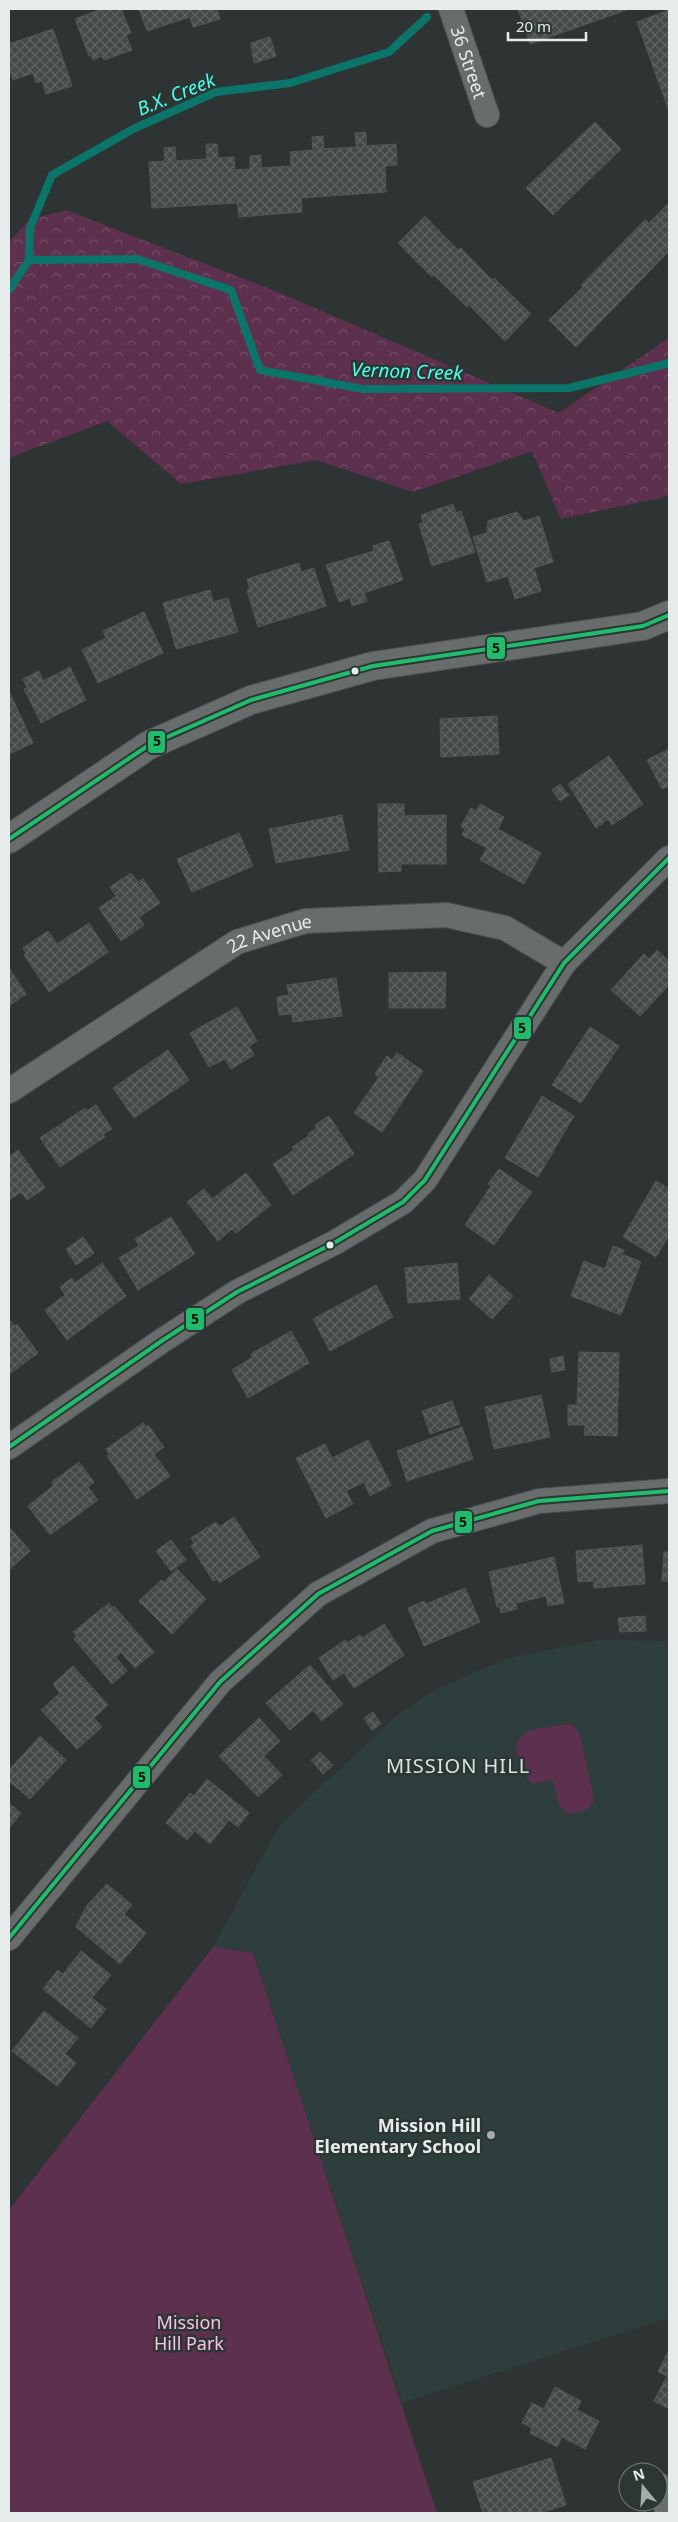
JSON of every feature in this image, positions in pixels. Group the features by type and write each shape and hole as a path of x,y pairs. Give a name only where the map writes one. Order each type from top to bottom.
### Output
{"street":[{"name":"36 Street","path":"451,9 487,115"},
{"path":"9,839 149,746 251,700 374,666 643,626 669,615"},
{"path":"9,1447 163,1340 236,1292 334,1242 403,1202 425,1180 564,963 669,858"},
{"name":"22 Avenue","path":"9,1091 237,942 305,921 446,915 505,928 564,963"},
{"path":"9,1938 220,1682 318,1594 432,1531 539,1501 669,1491"}],"shaded area":[{"name":"Mission Hill Elementary School","path":"598,1640 669,1641 669,2318 402,2403 253,1953 213,1947 280,1825 394,1718 432,1691 508,1658"}],"green space":[{"path":"66,210 275,291 559,413 669,338 669,496 561,519 532,451 413,492 316,460 181,484 107,421 9,458 9,242 29,220"},
{"path":"566,1724 575,1727 580,1735 594,1799 589,1809 569,1814 559,1805 552,1779 532,1784 519,1762 517,1754 519,1739 525,1733 534,1729"},
{"name":"Mission Hill Park","path":"213,1947 253,1953 437,2513 9,2513 9,2210"}],"building":[{"path":"102,9 121,9 131,33 126,35 132,50 104,60 102,56 93,60 91,55 89,56 75,19"},
{"path":"139,9 217,9 220,19 193,27 190,17 147,31"},
{"path":"518,9 629,9 530,44"},
{"path":"669,10 669,111 637,22"},
{"path":"53,29 72,86 46,94 42,81 36,83 33,73 13,80 9,67 9,44"},
{"path":"270,37 276,56 254,63 251,43"},
{"path":"595,122 621,149 553,215 526,188"},
{"path":"366,132 366,146 396,144 397,165 385,166 386,192 301,198 302,212 239,217 237,203 152,208 149,162 165,161 164,148 175,147 176,161 207,159 206,144 217,144 218,158 234,157 235,170 250,169 250,156 261,155 261,168 291,166 290,152 313,150 312,137 323,136 324,149 356,147 355,133"},
{"path":"669,203 669,251 576,347 549,320 583,287 581,285 645,220 649,223"},
{"path":"425,216 458,250 461,248 492,280 494,278 531,314 505,341 469,305 467,307 434,275 432,277 398,243"},
{"path":"453,504 456,513 461,511 475,552 432,566 419,524 423,523 421,515"},
{"path":"517,512 524,521 539,516 553,562 534,568 541,591 515,599 508,576 487,582 473,537 487,533 488,521"},
{"path":"389,541 403,580 364,593 367,601 352,606 350,598 339,602 326,565 374,551 373,546"},
{"path":"299,563 301,572 314,568 326,606 258,627 247,590 250,589 247,579"},
{"path":"210,590 213,602 228,598 238,632 176,649 163,603"},
{"path":"144,612 163,653 98,683 82,650 106,638 103,631"},
{"path":"70,667 86,700 41,723 24,689 27,688 23,679 39,671 43,681"},
{"path":"9,691 33,743 9,754"},
{"path":"497,716 499,754 441,757 440,719"},
{"path":"669,749 669,786 662,789 647,760"},
{"path":"609,756 643,804 612,825 608,819 596,828 568,784"},
{"path":"560,784 569,795 560,801 552,790"},
{"path":"378,804 404,804 404,816 446,815 446,864 401,864 401,871 379,872"},
{"path":"480,804 504,817 498,829 541,853 524,884 480,860 487,848 462,835 465,829 461,826 471,808 476,811"},
{"path":"342,815 349,850 276,863 269,829"},
{"path":"239,833 253,866 192,892 177,859"},
{"path":"131,873 138,882 143,879 160,903 139,917 144,925 121,941 99,908 116,896 110,887"},
{"path":"89,923 108,952 49,992 24,955 26,954 23,948 48,931 57,944"},
{"path":"657,950 669,961 669,985 640,1016 611,990 644,954 649,959"},
{"path":"9,968 26,994 9,1006"},
{"path":"446,972 445,1008 389,1008 389,973"},
{"path":"336,978 342,1016 293,1022 292,1014 279,1015 277,997 289,995 287,985"},
{"path":"237,1007 257,1041 249,1046 254,1055 231,1069 225,1059 209,1067 190,1033"},
{"path":"590,1027 619,1046 581,1103 552,1085"},
{"path":"168,1050 189,1080 134,1118 113,1088"},
{"path":"397,1053 423,1071 382,1132 354,1113 379,1077 375,1074 387,1056 392,1060"},
{"path":"542,1096 574,1116 538,1177 505,1158"},
{"path":"96,1105 112,1129 103,1134 105,1137 60,1167 40,1138 85,1108 87,1111"},
{"path":"329,1116 354,1154 293,1195 273,1164 294,1150 292,1147 309,1136 308,1134 317,1128 315,1125"},
{"path":"18,1150 45,1188 27,1200 21,1192 9,1200 9,1157"},
{"path":"499,1169 532,1192 494,1245 465,1225 491,1186 488,1184"},
{"path":"246,1173 271,1205 236,1233 232,1229 218,1241 187,1202 204,1189 212,1199"},
{"path":"656,1181 669,1189 669,1235 656,1257 623,1237"},
{"path":"171,1217 195,1254 138,1290 119,1258 139,1246 135,1239"},
{"path":"83,1237 94,1253 76,1265 66,1249"},
{"path":"613,1246 624,1250 622,1254 641,1262 621,1315 571,1296 584,1261 605,1269"},
{"path":"102,1263 126,1296 67,1340 45,1310 65,1295 60,1287 72,1278 75,1283"},
{"path":"457,1263 460,1299 408,1303 405,1268"},
{"path":"489,1275 513,1296 492,1319 469,1299"},
{"path":"376,1285 393,1317 330,1351 313,1319"},
{"path":"11,1321 14,1326 17,1324 38,1353 9,1374 9,1322"},
{"path":"291,1331 309,1363 248,1398 232,1370 253,1357 251,1354"},
{"path":"579,1352 619,1353 617,1436 584,1435 585,1425 568,1425 568,1405 577,1405"},
{"path":"563,1356 565,1370 552,1372 550,1359"},
{"path":"541,1395 550,1437 494,1449 485,1407"},
{"path":"452,1401 460,1424 430,1434 422,1411"},
{"path":"143,1423 146,1427 148,1425 164,1447 154,1454 170,1476 137,1499 107,1456 109,1454 106,1449"},
{"path":"462,1427 473,1459 407,1481 397,1451"},
{"path":"368,1440 391,1485 370,1496 364,1482 346,1491 353,1504 326,1518 296,1458 325,1444 332,1458"},
{"path":"79,1462 94,1482 88,1487 98,1500 50,1535 28,1506 54,1485 52,1482"},
{"path":"234,1517 260,1557 219,1583 217,1579 213,1581 191,1546 194,1543 191,1538 216,1522 219,1527"},
{"path":"9,1527 30,1551 9,1570"},
{"path":"171,1540 186,1560 171,1571 156,1551"},
{"path":"642,1545 645,1584 594,1588 593,1581 578,1582 576,1551"},
{"path":"664,1552 669,1552 669,1581 662,1581"},
{"path":"554,1557 564,1603 548,1606 546,1596 516,1603 517,1609 501,1613 500,1607 497,1607 489,1572"},
{"path":"177,1569 206,1599 172,1634 139,1601 161,1580 164,1582"},
{"path":"465,1588 480,1622 424,1646 408,1608 424,1601 426,1604"},
{"path":"109,1603 112,1608 114,1606 154,1652 135,1668 121,1652 116,1657 127,1671 112,1684 74,1639 77,1636 73,1632"},
{"path":"645,1616 646,1631 620,1632 618,1618"},
{"path":"384,1624 404,1655 354,1688 344,1673 333,1680 319,1658 345,1640 347,1643 360,1635 362,1638"},
{"path":"310,1665 343,1704 322,1721 313,1710 290,1730 266,1703"},
{"path":"73,1666 108,1705 94,1718 102,1727 77,1749 41,1710 60,1693 53,1684"},
{"path":"373,1712 381,1724 372,1730 364,1718"},
{"path":"259,1718 280,1741 264,1756 282,1775 258,1797 219,1756"},
{"path":"40,1736 66,1760 30,1799 9,1781 9,1770"},
{"path":"320,1752 333,1765 323,1774 311,1760"},
{"path":"207,1779 249,1813 238,1827 229,1820 210,1844 195,1831 187,1840 166,1823 190,1793 194,1796"},
{"path":"9,1803 21,1813 9,1828"},
{"path":"107,1884 132,1905 124,1914 146,1933 120,1964 76,1927 87,1905"},
{"path":"81,1951 111,1975 92,1998 106,2009 91,2028 43,1989 58,1970 63,1974"},
{"path":"44,2011 78,2038 65,2054 76,2063 57,2086 12,2051"},
{"path":"669,2349 669,2405 667,2408 654,2401 667,2376 658,2372"},
{"path":"555,2387 581,2401 577,2410 599,2421 585,2449 562,2437 557,2447 530,2433 532,2428 522,2423 532,2403 544,2409"},
{"path":"551,2458 566,2505 539,2513 483,2513 473,2482"}],"waterway":[{"name":"B.X. Creek","path":"29,260 30,228 52,175 133,129 216,92 290,83 389,52 427,17"},
{"name":"Vernon Creek","path":"29,260 137,259 231,290 260,370 363,389 569,388 669,363"},
{"name":"Vernon Creek","path":"9,290 29,260"}],"transit line":[{"name":"5","path":"9,839 149,745 251,700 373,666 643,626 669,615"},
{"name":"5","path":"9,1447 163,1340 237,1292 334,1243 403,1202 425,1180 564,963 669,858"},
{"name":"5","path":"9,1938 220,1682 318,1594 432,1531 539,1501 669,1491"}],"place":[{"name":"Mission Hill Elementary School","path":"491,2135"}],"district":[{"name":"MISSION HILL","path":"458,1765"}]}
